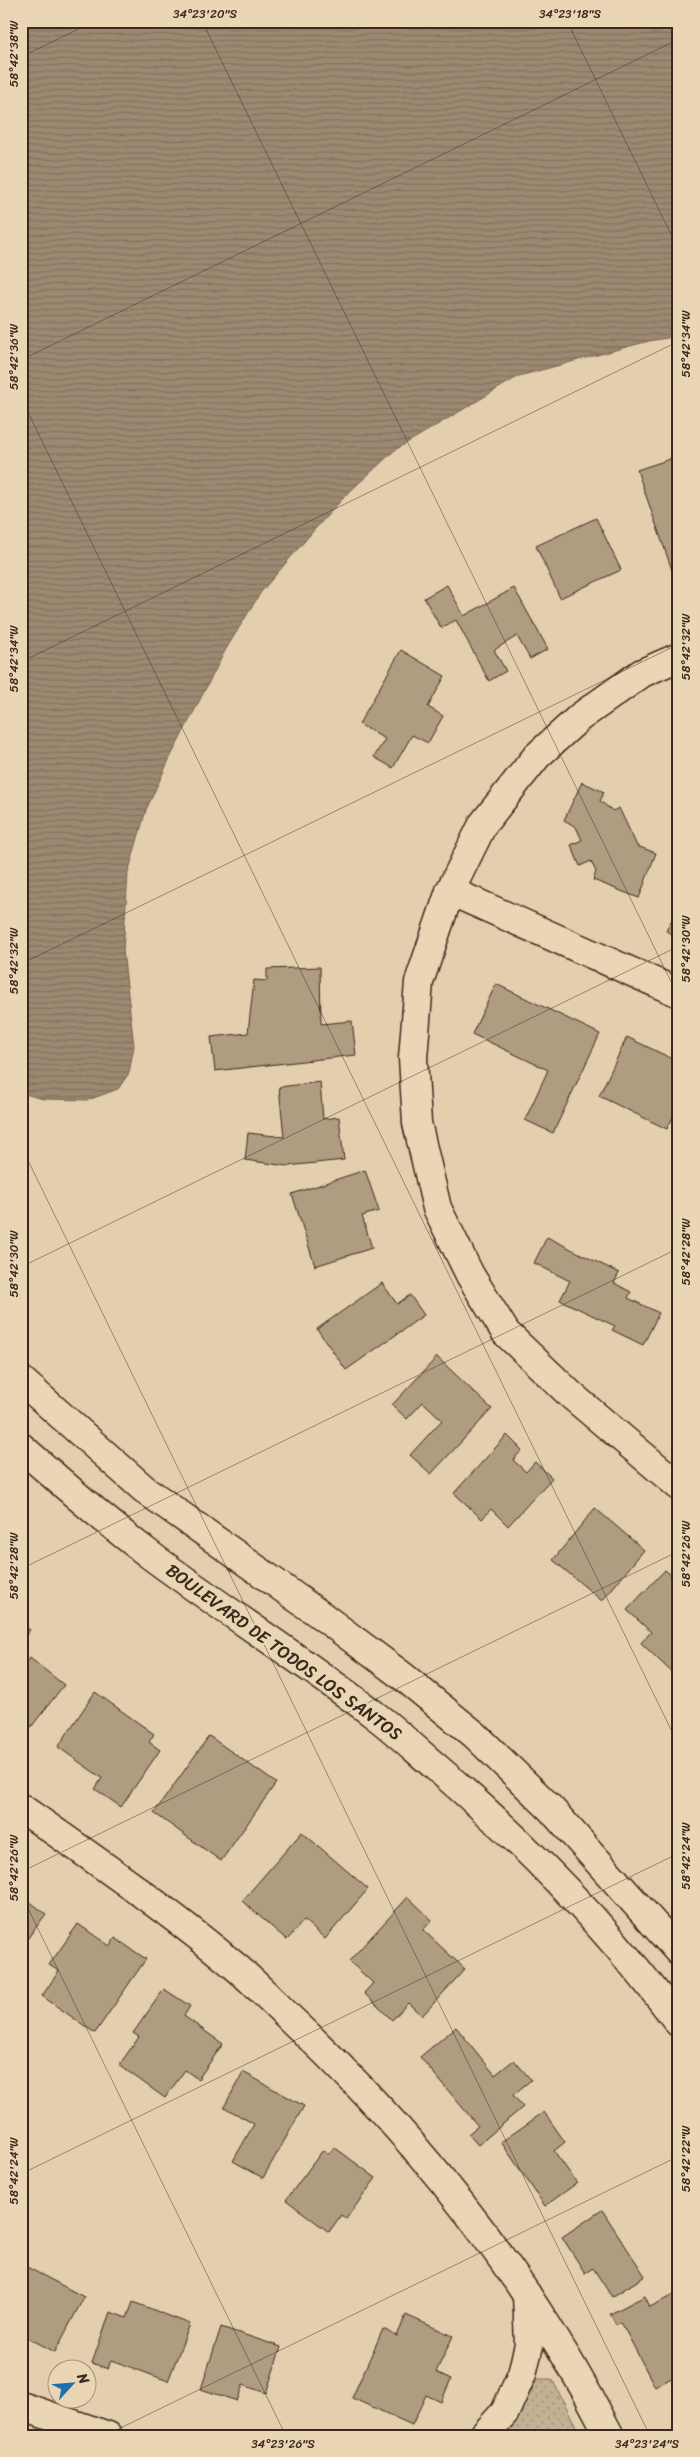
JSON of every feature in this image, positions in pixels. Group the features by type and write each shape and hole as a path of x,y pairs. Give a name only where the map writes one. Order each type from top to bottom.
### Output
{"street":[{"path":"679,658 634,679 580,717 537,756 483,824 450,891 418,982 413,1058 417,1123 437,1208 470,1275 506,1333 571,1395 679,1486"},
{"path":"450,891 679,993"},
{"path":"21,1380 144,1489 322,1616 405,1678 475,1735 551,1809 679,1952"},
{"name":"BOULEVARD DE TODOS LOS SANTOS","path":"21,1447 78,1498 150,1555 283,1647 378,1717 488,1812 567,1889 660,1997 679,2023"},
{"path":"21,1808 133,1887 236,1967 339,2064 437,2171 527,2293 596,2408 610,2436"},
{"path":"483,2436 505,2412 522,2374 529,2344 527,2293"},
{"path":"21,2406 108,2436"}],"shaded area":[{"path":"21,21 679,21 679,336 649,341 519,376 395,450 346,495 261,592 226,649 169,760 146,810 128,873 123,951 134,1046 129,1073 118,1089 88,1100 43,1099 21,1093"},
{"path":"538,2379 552,2379 581,2436 505,2436"}],"building":[{"path":"679,456 679,587 678,587 637,470"},
{"path":"596,518 621,570 560,598 536,546"},
{"path":"447,585 464,616 514,588 548,649 530,659 517,636 494,650 506,671 489,681 456,620 441,628 424,598"},
{"path":"401,650 445,676 428,707 443,716 428,743 412,735 393,768 374,757 385,739 359,724"},
{"path":"582,782 604,792 600,801 613,811 619,808 637,846 656,853 639,898 593,880 596,872 591,861 580,866 571,845 582,840 576,827 564,820"},
{"path":"679,906 679,937 666,931"},
{"path":"320,967 321,1024 352,1021 356,1055 215,1071 211,1037 248,1033 254,980 267,981 267,969"},
{"path":"496,984 600,1034 553,1133 525,1120 548,1070 472,1034"},
{"path":"627,1037 679,1062 679,1105 667,1129 599,1096"},
{"path":"320,1082 323,1119 339,1117 344,1160 287,1166 245,1160 248,1133 284,1137 279,1087"},
{"path":"365,1170 379,1211 362,1216 372,1248 315,1266 292,1194"},
{"path":"547,1237 619,1273 614,1283 631,1292 628,1298 659,1313 643,1345 612,1330 615,1326 560,1300 570,1281 534,1263"},
{"path":"382,1283 397,1304 410,1295 424,1315 346,1370 317,1329"},
{"path":"437,1357 492,1409 431,1474 410,1455 442,1420 423,1402 407,1419 392,1405"},
{"path":"679,1393 679,1406 673,1402"},
{"path":"507,1435 522,1450 513,1460 526,1472 535,1462 552,1478 508,1526 491,1509 482,1519 454,1493"},
{"path":"595,1508 644,1550 602,1601 553,1560"},
{"path":"665,1570 679,1582 679,1679 641,1643 651,1632 627,1610"},
{"path":"21,1623 30,1630 21,1641"},
{"path":"30,1658 64,1685 28,1731 21,1725 21,1660 26,1664"},
{"path":"95,1692 154,1734 149,1742 160,1750 121,1807 95,1789 102,1778 58,1747"},
{"path":"209,1736 276,1783 221,1861 154,1813"},
{"path":"302,1832 368,1889 325,1939 304,1920 287,1940 242,1901"},
{"path":"21,1895 46,1914 21,1947"},
{"path":"408,1897 432,1920 423,1930 465,1969 422,2016 408,2003 392,2020 364,1993 373,1983 349,1961"},
{"path":"78,1924 110,1946 115,1938 146,1959 95,2033 42,1996 59,1971 49,1965"},
{"path":"164,1989 190,2006 184,2016 223,2044 198,2079 185,2070 165,2098 119,2065 139,2037 133,2033"},
{"path":"456,2027 495,2075 514,2060 531,2080 513,2095 523,2107 478,2145 468,2134 478,2126 420,2057"},
{"path":"243,2072 304,2106 263,2178 233,2161 254,2124 224,2107"},
{"path":"544,2112 565,2142 554,2151 577,2183 545,2206 501,2142"},
{"path":"334,2147 376,2178 346,2219 341,2215 329,2232 286,2200 323,2150 329,2154"},
{"path":"602,2210 645,2276 612,2297 593,2268 585,2273 562,2237"},
{"path":"21,2264 84,2297 55,2352 21,2334"},
{"path":"679,2292 679,2374 655,2387 621,2322 616,2325 610,2314 645,2296 650,2307"},
{"path":"133,2302 190,2324 168,2381 111,2360 108,2369 98,2365 98,2360 93,2360 110,2312 127,2318"},
{"path":"406,2315 453,2336 436,2372 451,2379 441,2402 426,2395 412,2425 352,2398 383,2329 397,2336"},
{"path":"221,2327 281,2347 266,2393 243,2385 237,2401 201,2389"}]}
